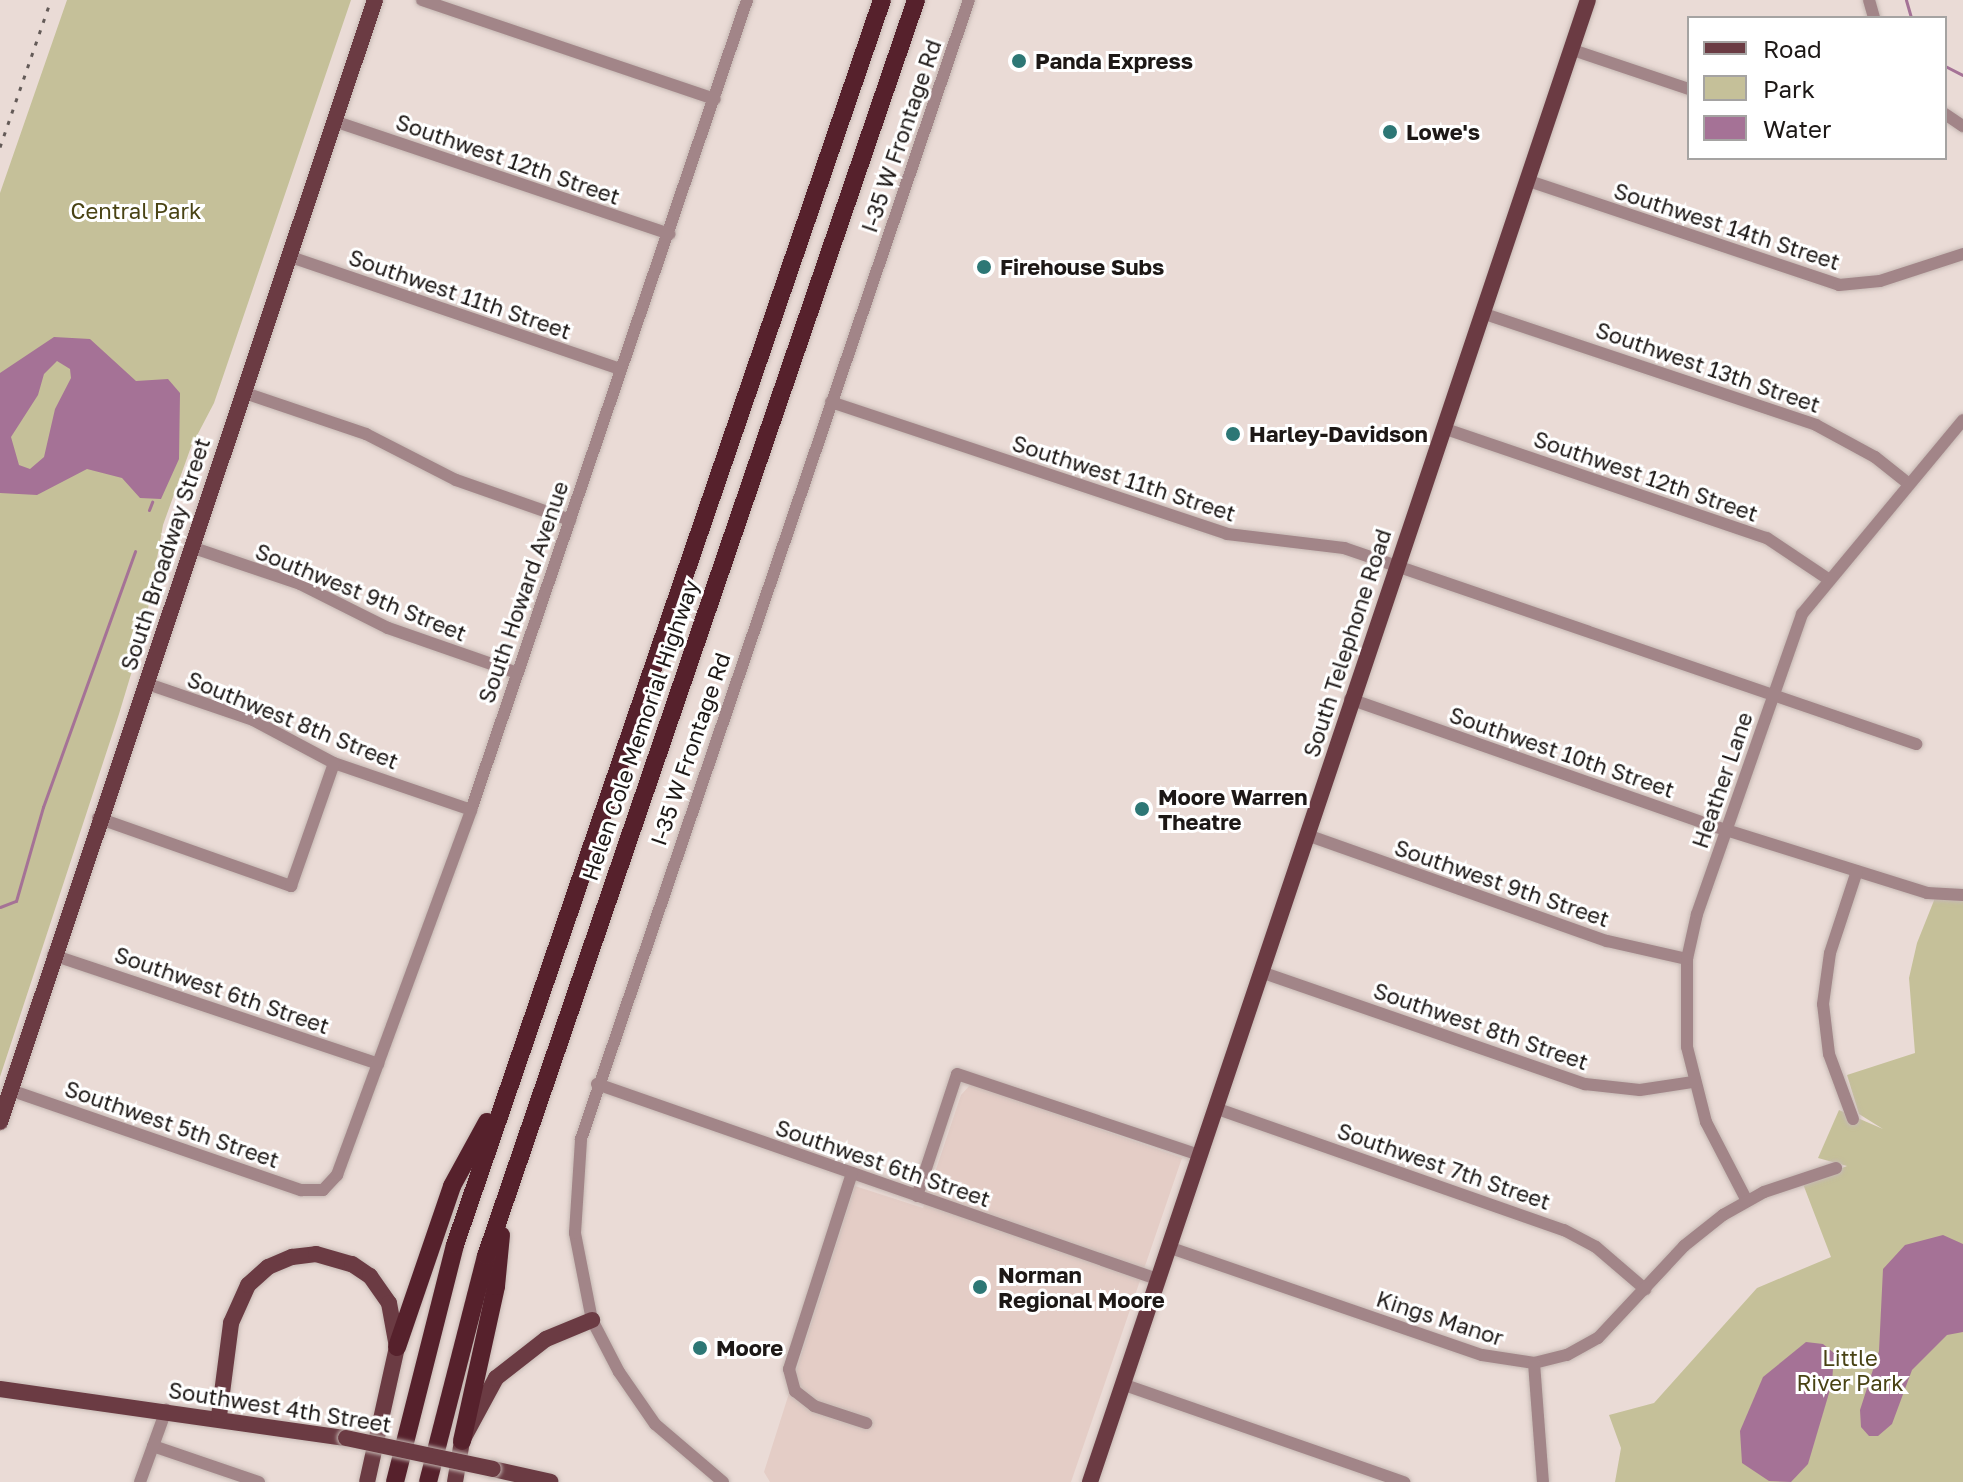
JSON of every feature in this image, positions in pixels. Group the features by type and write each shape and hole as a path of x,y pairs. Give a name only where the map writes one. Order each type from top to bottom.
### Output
{"highway":[{"name":"Helen Cole Memorial Highway","path":"395,1482 439,1299 512,1077 882,0"},
{"name":"Helen Cole Memorial Highway","path":"428,1482 471,1308 504,1203 916,0"},
{"path":"397,1347 452,1186 512,1077"},
{"path":"462,1441 496,1286 504,1203"}],"main road":[{"name":"South Broadway Street","path":"0,1122 98,818 375,0"},
{"name":"South Telephone Road","path":"1090,1482 1395,565 1588,0"},
{"path":"219,1416 234,1311 248,1285 279,1261 316,1254 363,1270 389,1303 397,1347 367,1482"},
{"path":"455,1482 462,1441 485,1393 509,1365 546,1339 592,1320"},
{"name":"Southwest 4th Street","path":"0,1389 219,1416 346,1438 551,1482"}],"street":[{"path":"422,0 715,99"},
{"name":"South Howard Avenue","path":"323,1190 337,1175 471,810 747,0"},
{"name":"I-35 W Frontage Rd","path":"723,1482 655,1424 619,1372 592,1320 580,1273 574,1211 581,1139 597,1084 969,0"},
{"path":"1570,49 1687,88"},
{"name":"Southwest 12th Street","path":"334,121 669,234"},
{"name":"Southwest 14th Street","path":"1526,180 1839,285 1880,281 1963,254"},
{"name":"Southwest 11th Street","path":"288,256 620,369"},
{"name":"Southwest 13th Street","path":"1482,313 1816,425 1875,457 1909,484"},
{"path":"242,392 366,434 456,480 570,520"},
{"name":"Southwest 11th Street","path":"831,402 1227,534 1325,543 1395,565 1916,744"},
{"name":"Heather Lane","path":"1747,1201 1714,1144 1693,1082 1685,1024 1687,959 1727,828 1802,614 1963,420"},
{"name":"Southwest 12th Street","path":"1443,428 1767,538 1828,579"},
{"name":"Southwest 9th Street","path":"191,547 300,584 388,628 517,673"},
{"name":"Southwest 8th Street","path":"145,683 253,720 334,763 471,810"},
{"name":"Southwest 10th Street","path":"1350,699 1897,885 1927,893 1963,895"},
{"path":"98,818 291,886 334,763"},
{"name":"Southwest 9th Street","path":"1307,835 1607,941 1687,959"},
{"path":"1853,1119 1829,1054 1823,1004 1830,953 1857,871"},
{"name":"Southwest 6th Street","path":"53,955 378,1064"},
{"name":"Southwest 8th Street","path":"1261,972 1585,1084 1640,1090 1693,1082"},
{"path":"917,1196 957,1074 1199,1155"},
{"name":"Southwest 6th Street","path":"597,1084 1157,1279"},
{"name":"Southwest 5th Street","path":"10,1090 301,1190 323,1190"},
{"name":"Southwest 7th Street","path":"1215,1108 1564,1230 1596,1247 1645,1289"},
{"name":"Kings Manor","path":"1168,1247 1482,1355 1534,1363 1587,1346 1684,1246 1747,1201 1836,1168"},
{"path":"852,1173 790,1361 791,1382 814,1406 866,1423"},
{"path":"1534,1363 1543,1482"},
{"path":"1122,1384 1404,1482"},
{"path":"140,1482 166,1410"},
{"path":"153,1446 259,1482"}],"shaded area":[{"name":"Norman Regional Moore","path":"971,1084 1182,1158 1071,1482 770,1482 764,1472 855,1186 923,1208 961,1095"}],"green space":[{"name":"Central Park","path":"67,0 351,0 214,403 191,447 163,525 144,631 0,1077 0,193"},
{"name":"Little River Park","path":"1963,890 1963,1482 1615,1482 1621,1448 1609,1415 1654,1403 1757,1288 1831,1257 1803,1184 1847,1166 1818,1158 1839,1110 1883,1129 1859,1114 1847,1075 1915,1053 1909,978 1917,943 1935,898"}],"water":[{"path":"54,337 90,339 136,381 168,379 180,393 179,459 161,499 140,498 122,478 87,469 37,495 0,493 0,373","holes":["57,361 70,369 71,378 55,409 44,457 30,469 19,465 11,437 38,395 44,374"]},
{"path":"1943,1235 1963,1244 1963,1332 1947,1335 1912,1370 1892,1424 1878,1436 1869,1436 1861,1427 1860,1410 1879,1351 1883,1269 1905,1245"},
{"path":"1806,1342 1823,1344 1834,1353 1832,1383 1808,1464 1791,1482 1769,1481 1742,1463 1740,1431 1763,1377"}],"waterway":[{"path":"1906,0 1910,16"},
{"path":"1947,67 1963,75"},
{"path":"149,510 152,502"},
{"path":"0,907 16,901 43,807 135,551"}],"railway":[{"path":"0,147 51,0"}],"place":[{"name":"Panda Express","path":"1019,61"},
{"name":"Lowe's","path":"1390,132"},
{"name":"Firehouse Subs","path":"984,267"},
{"name":"Harley-Davidson","path":"1233,434"},
{"name":"Moore Warren Theatre","path":"1142,809"},
{"name":"Norman Regional Moore","path":"980,1287"},
{"name":"Moore","path":"700,1348"}]}
